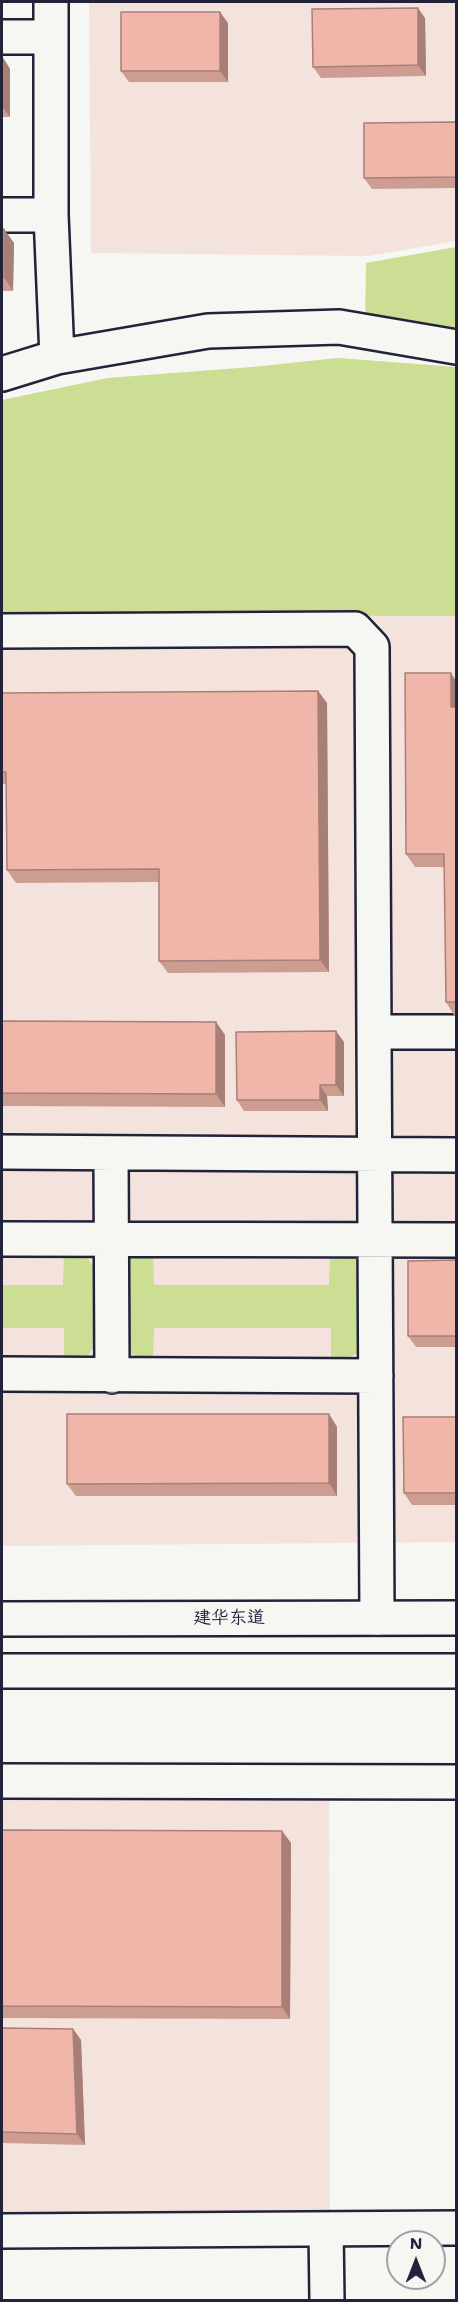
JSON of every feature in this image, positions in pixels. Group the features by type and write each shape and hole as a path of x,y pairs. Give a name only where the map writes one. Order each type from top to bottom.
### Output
{"main road":[{"path":"51,2 51,214 57,357"},
{"path":"2,37 51,37"},
{"path":"2,215 51,214"},
{"path":"2,374 57,357 208,331 339,327 456,347"},
{"path":"2,631 355,629 372,647 377,1618"},
{"path":"374,1032 456,1032"},
{"path":"2,1152 456,1155"},
{"path":"111,1153 112,1376"},
{"path":"2,1239 456,1240"},
{"path":"2,1374 376,1376"},
{"path":"2,1602 80,1618"},
{"name":"建华东道","path":"2,1619 456,1618"},
{"path":"2,1690 81,1670"},
{"path":"2,1671 456,1671"},
{"path":"2,1781 456,1782"},
{"path":"2,2231 456,2228"},
{"path":"326,2229 327,2301"}],"shaded area":[{"path":"89,2 456,2 456,241 369,256 91,253"},
{"path":"338,358 456,367 456,1542 2,1546 2,400 108,378"},
{"path":"329,1764 330,2212 2,2212 2,1765"}],"green space":[{"path":"456,247 456,341 365,326 366,263"},
{"path":"338,358 456,367 456,616 2,615 2,400 108,378"},
{"path":"64,1250 72,1250 86,1256 94,1268 95,1345 89,1354 75,1361 64,1361 64,1328 2,1328 2,1285 63,1285"},
{"path":"143,1250 153,1250 154,1285 329,1285 330,1250 353,1256 361,1268 361,1345 356,1354 342,1361 331,1361 331,1328 154,1328 153,1361 141,1361 129,1352 123,1340 122,1272 129,1259"}],"building":[{"path":"418,8 418,65 313,67 312,9"},
{"path":"121,12 220,12 220,71 121,71"},
{"path":"456,122 456,177 364,178 364,123"},
{"path":"2,229 4,229 4,277 2,277"},
{"path":"405,673 451,673 451,707 456,707 456,1002 446,1002 444,854 406,854"},
{"path":"318,691 320,960 159,961 159,869 7,870 6,772 2,772 2,693"},
{"path":"2,1021 216,1022 216,1094 2,1093"},
{"path":"336,1031 336,1085 320,1085 320,1100 237,1100 236,1032"},
{"path":"456,1260 456,1336 408,1336 408,1261"},
{"path":"67,1414 329,1414 329,1483 67,1484"},
{"path":"403,1417 456,1417 456,1493 404,1493"},
{"path":"2,1830 282,1831 282,2007 2,2006"},
{"path":"2,2028 73,2029 77,2134 2,2132"}]}
